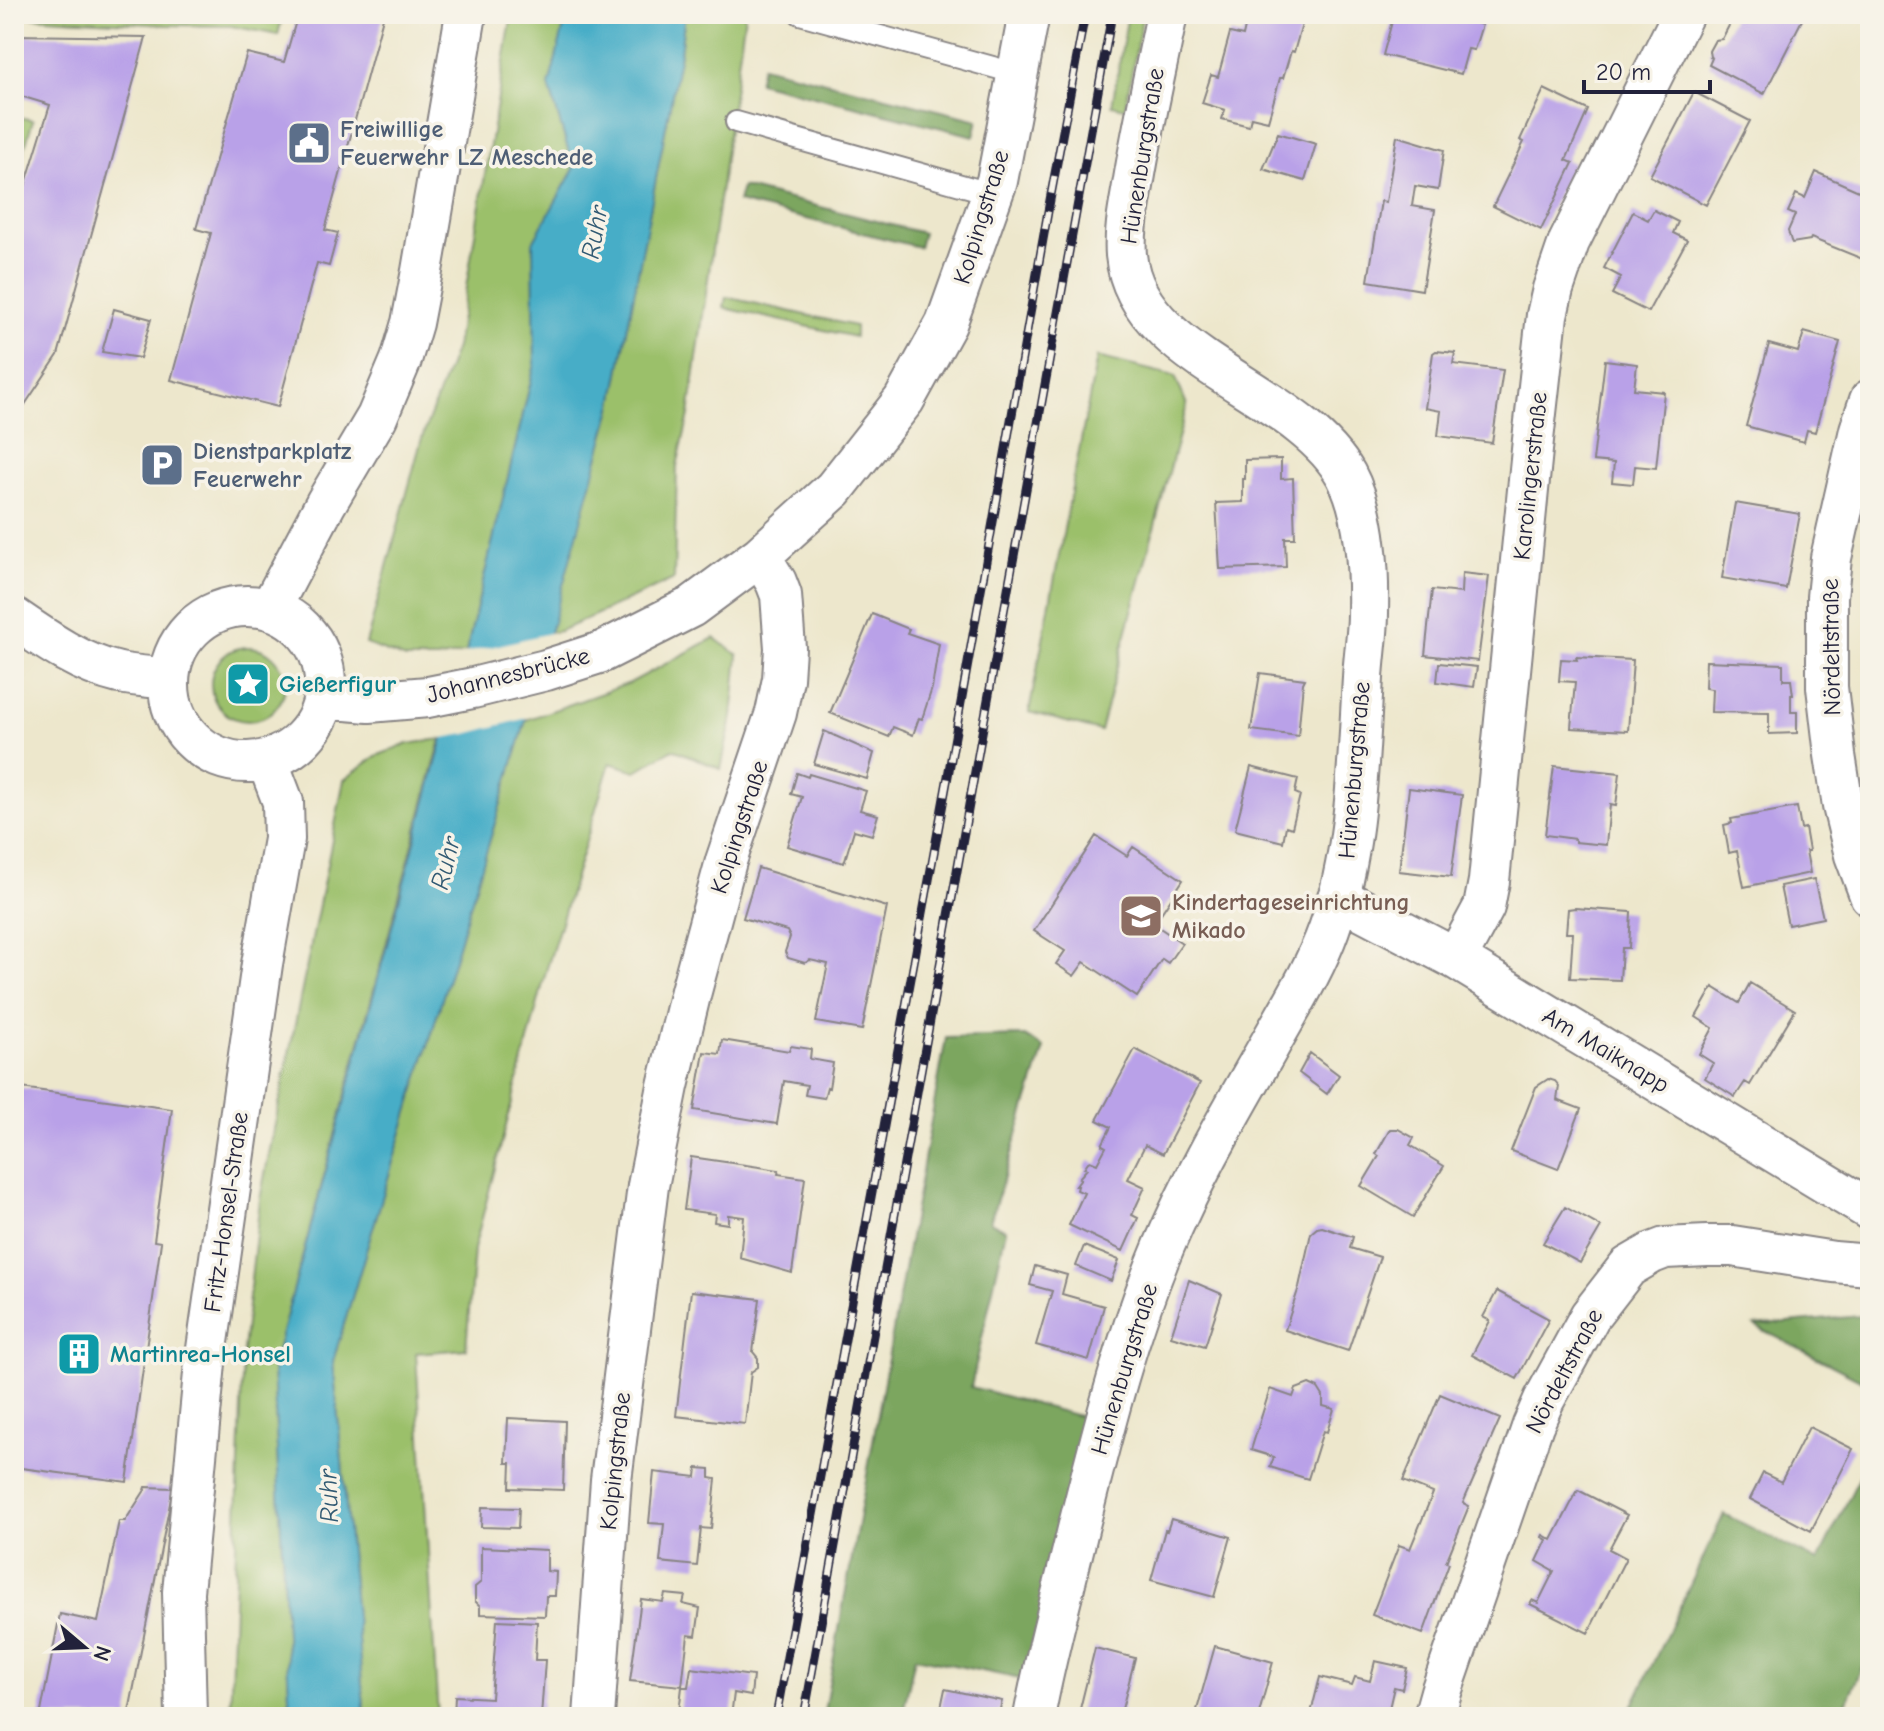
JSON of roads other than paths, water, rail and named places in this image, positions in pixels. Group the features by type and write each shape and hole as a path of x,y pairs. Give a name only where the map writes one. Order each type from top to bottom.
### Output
{"street":[{"path":"270,609 326,503 377,417 401,360 425,256 466,14"},
{"name":"Kolpingstraße","path":"594,1717 611,1480 648,1186 691,991 726,861 776,713 783,679 785,648 781,595 760,556 834,489 904,400 946,324 997,181 1029,14"},
{"name":"Hünenburgstraße","path":"1034,1717 1089,1486 1144,1293 1203,1165 1313,966 1328,930 1352,825 1360,741 1368,612 1365,540 1356,499 1347,477 1318,439 1164,330 1141,298 1126,258 1126,234 1138,156 1167,14"},
{"name":"Karolingerstraße","path":"1456,959 1481,915 1489,881 1533,440 1547,315 1553,289 1569,242 1683,14"},
{"name":"Nördeltstraße","path":"1870,400 1860,430 1831,558 1827,597 1827,687 1837,767 1855,855 1870,895"},
{"name":"Johannesbrücke","path":"324,698 369,702 400,700 473,688 602,652 691,607 760,556"},
{"path":"246,606 270,609 290,619 307,634 319,653 324,676 324,698 317,719 305,737 287,751 267,760 243,763 219,757 197,745 181,726 171,703 169,679 174,656 185,636 202,620 224,609 246,606"},
{"path":"14,618 50,642 91,663 119,673 169,679"},
{"name":"Fritz-Honsel-Straße","path":"186,1717 183,1592 205,1363 262,964 284,839 283,802 267,760"},
{"name":"Am Maiknapp","path":"1338,897 1456,959 1870,1210"},
{"name":"Nördeltstraße","path":"1434,1717 1533,1425 1590,1316 1628,1267 1665,1248 1707,1246 1732,1246 1870,1265"}],"lane":[{"path":"800,14 1018,74"},
{"path":"736,122 993,194"}],"water":[{"name":"Ruhr","path":"570,14 685,14 613,404 526,720 333,1361 365,1717 290,1717 273,1366 466,653 535,364 533,242 574,169 549,86 566,18"}],"railway":[{"path":"776,1717 1085,14"},
{"path":"804,1717 1112,14"}],"place":[{"name":"Freiwillige Feuerwehr LZ Meschede","path":"309,143"},
{"name":"Dienstparkplatz Feuerwehr","path":"162,465"},
{"name":"Gießerfigur","path":"248,684"},
{"name":"Kindertageseinrichtung Mikado","path":"1141,916"},
{"name":"Martinrea-Honsel","path":"79,1354"}]}
